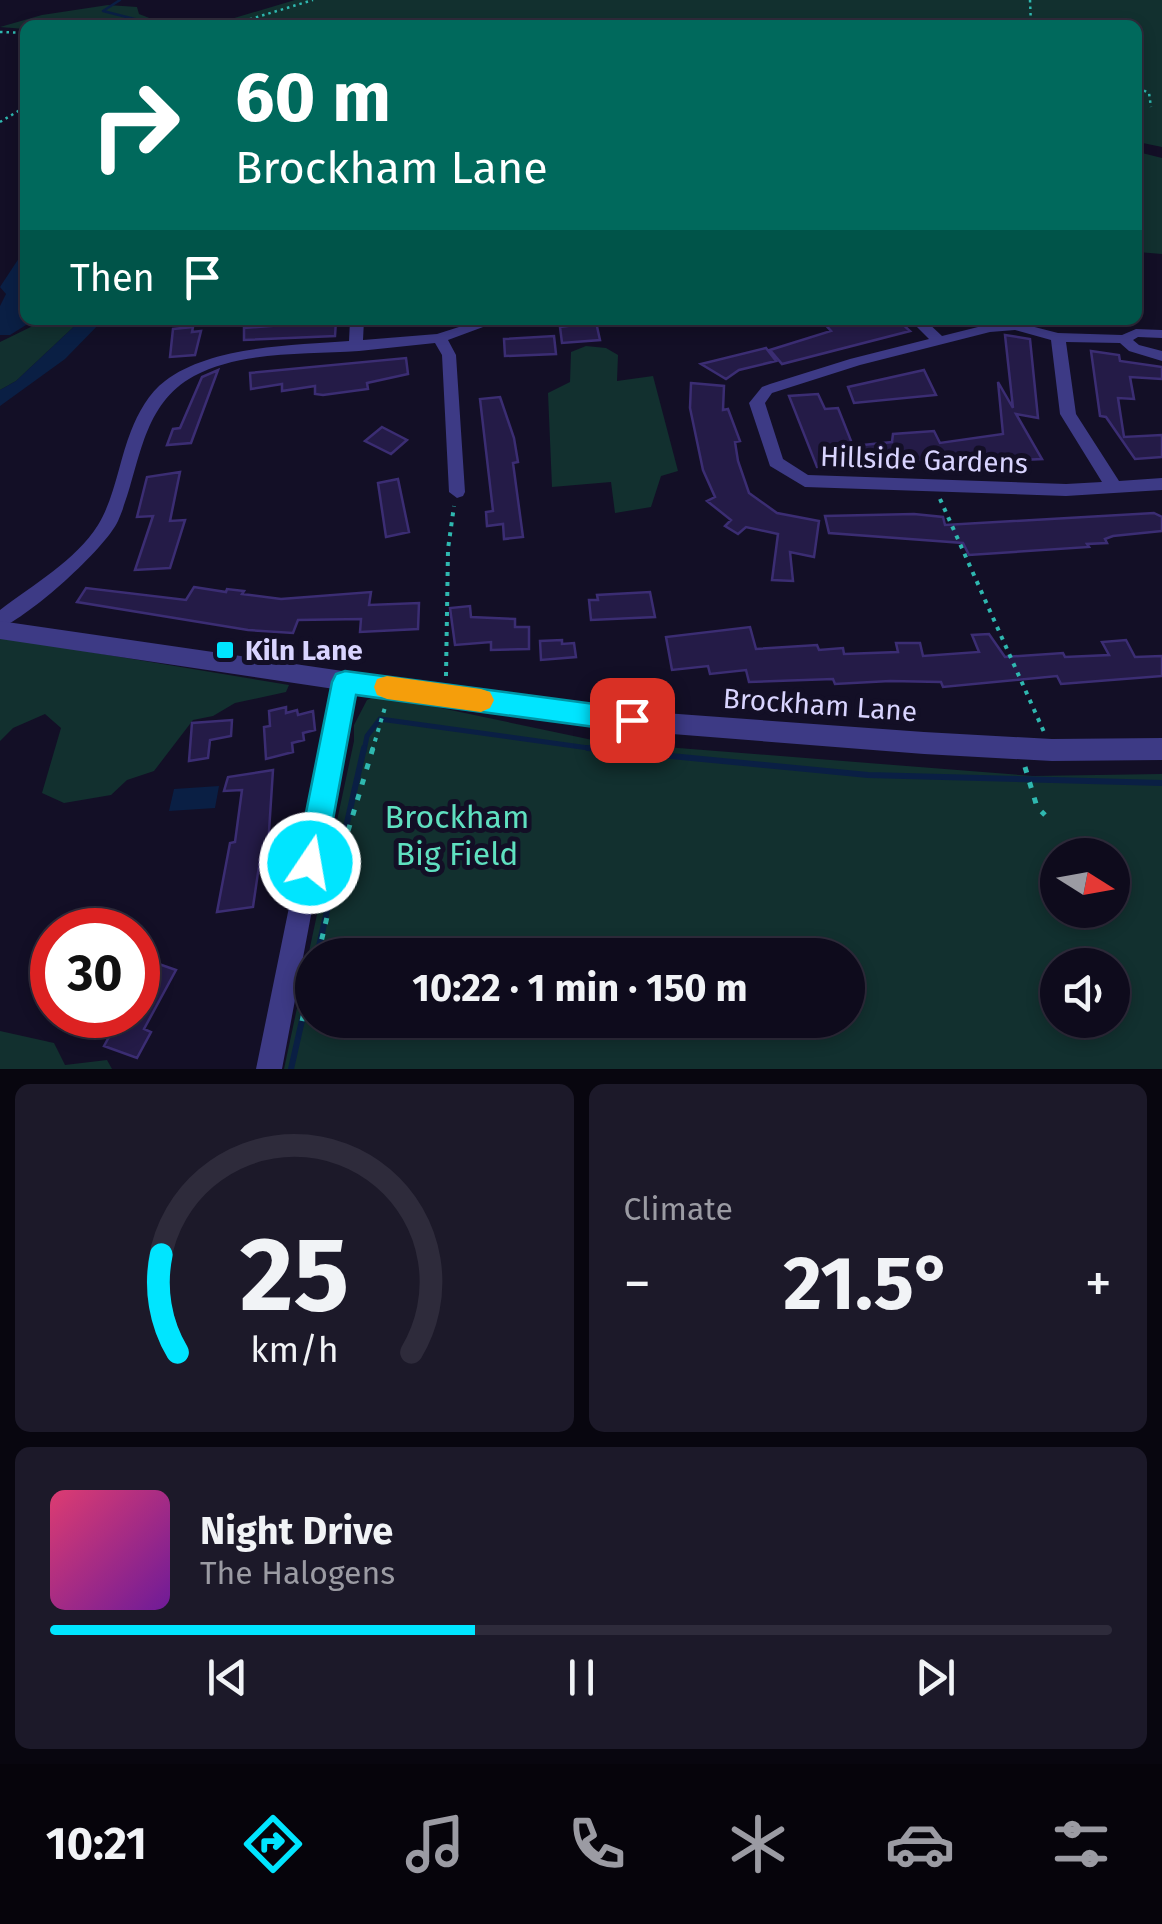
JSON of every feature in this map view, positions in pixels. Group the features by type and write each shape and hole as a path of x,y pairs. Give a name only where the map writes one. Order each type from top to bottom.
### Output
{"street":[{"path":"356,348 358,325"},
{"path":"0,620 64,569 107,527 149,409 170,383 218,362 279,350 356,348 440,338 480,325"},
{"path":"922,325 938,340"},
{"name":"Hillside Gardens","path":"1162,334 1058,337 1015,326 990,328 766,390 757,402 776,462 794,476 818,483 1066,490 1162,484"},
{"path":"1058,337 1068,414 1114,487"},
{"path":"440,338 449,354 456,492"},
{"name":"Hillside Gardens","path":"1124,338 1134,348 1162,356"},
{"name":"Brockham Lane","path":"0,630 596,718 1052,750 1162,749"},
{"path":"269,1069 345,682"}],"path":[{"path":"247,20 313,0"},
{"path":"1142,90 1149,94 1152,108"},
{"path":"934,485 1052,750"},
{"path":"446,695 448,549 456,492"},
{"path":"322,938 345,841 384,712"},
{"path":"1028,775 1036,807 1045,815"}],"green space":[{"path":"295,0 1162,0 1162,147 1142,143 1142,20 228,20"},
{"path":"108,5 137,7 139,14 154,20 24,20"},
{"path":"20,21 20,29 0,27"},
{"path":"1142,153 1162,158 1162,254 1142,252"},
{"path":"35,325 76,325 16,381 0,390 0,342"},
{"path":"586,346 606,348 618,355 617,381 653,376 678,471 661,476 651,507 615,513 611,482 552,487 548,393 570,382 571,352"},
{"path":"0,637 289,685 286,692 235,703 213,716 193,720 154,771 127,780 111,795 64,803 42,793 61,728 45,714 13,728 0,741"},
{"name":"Brockham Big Field","path":"379,695 602,742 1033,776 1162,774 1162,1069 284,1069 295,1017 295,1038 865,1038 865,938 312,938 354,741 354,725 367,700"},
{"path":"0,1031 54,1043 65,1065 107,1060 112,1069 0,1069"}],"water":[{"path":"20,257 20,325 26,325 10,335 0,335 0,306 6,294 0,287"},
{"path":"76,325 98,325 65,359 0,406 0,390 16,381"},
{"path":"219,786 215,808 169,811 174,789"}],"building":[{"path":"336,325 335,336 244,340 244,328"},
{"path":"597,325 600,340 562,343 560,327"},
{"path":"826,325 903,325 910,331 782,364 770,350 831,331"},
{"path":"193,327 192,332 201,331 195,355 170,357 173,329"},
{"path":"1005,335 1030,339 1038,418 1016,414 1042,459 1021,460 1007,455 925,464 923,460 894,460 817,467 789,396 818,394 825,409 838,408 853,446 892,442 893,434 934,431 940,443 1003,434 998,382 1013,408"},
{"path":"554,336 556,354 505,356 504,339"},
{"path":"766,348 776,361 739,370 726,379 701,364"},
{"path":"1091,351 1119,355 1120,361 1162,367 1162,379 1130,377 1134,399 1118,398 1124,437 1162,435 1162,457 1135,459 1106,417 1100,416"},
{"path":"406,358 408,374 367,383 368,389 323,395 315,394 315,386 282,391 282,384 251,389 250,373"},
{"path":"218,370 191,443 167,445 173,429 180,428 202,377"},
{"path":"924,370 936,395 854,403 848,387"},
{"path":"691,383 724,386 723,410 728,409 740,441 735,442 738,461 749,493 777,513 819,521 814,557 790,552 793,581 772,580 778,534 746,527 738,534 725,526 731,520 707,501 715,497 703,470 690,408"},
{"path":"500,397 518,462 513,463 523,537 504,539 503,524 487,526 486,512 493,511 480,399"},
{"path":"382,427 407,440 391,454 365,441"},
{"path":"180,472 170,521 185,520 170,568 135,570 153,516 137,517 147,477"},
{"path":"398,479 409,532 386,537 378,483"},
{"path":"1154,513 1162,517 1162,531 1113,536 1105,539 1107,543 1087,544 1089,547 969,555 963,543 829,533 825,516 914,514 943,517 945,525"},
{"path":"194,587 281,599 371,592 369,605 419,603 418,629 360,632 361,619 298,620 293,633 248,630 77,602 86,588 186,600"},
{"path":"650,592 655,617 591,620 589,600 598,600 597,595"},
{"path":"470,606 471,617 515,619 515,627 529,627 529,649 491,650 491,642 455,645 450,608"},
{"path":"750,627 756,649 817,645 819,650 843,648 844,654 898,652 896,643 920,643 923,656 979,652 972,635 989,634 1005,657 1109,655 1102,642 1126,640 1135,657 1162,656 1162,676 1061,684 1057,676 943,687 941,682 835,684 833,679 749,682 746,670 710,674 708,666 672,670 666,637"},
{"path":"562,640 562,644 574,643 576,657 541,660 540,641"},
{"path":"286,707 286,713 297,710 298,715 313,711 315,730 303,733 304,740 292,743 293,752 266,759 264,727 270,726 269,711"},
{"path":"232,720 231,736 210,740 208,758 189,761 192,723"},
{"path":"273,770 268,847 260,859 253,907 217,912 230,843 235,842 242,790 224,791 228,777"},
{"path":"160,964 176,970 160,1000"},
{"path":"108,1038 148,1038 137,1058 104,1046"}],"waterway":[{"path":"120,0 103,11 138,20"},
{"path":"364,751 367,736 380,719 589,748"},
{"path":"321,938 364,748"},
{"path":"589,748 868,775 1162,783"},
{"path":"589,748 610,751"},
{"path":"291,1069 298,1038"}],"slow traffic":[{"path":"387,687 481,700"}],"place":[{"name":"Kiln Lane","path":"225,650"}],"route":[{"path":"310,863 345,682 632,720"}]}
